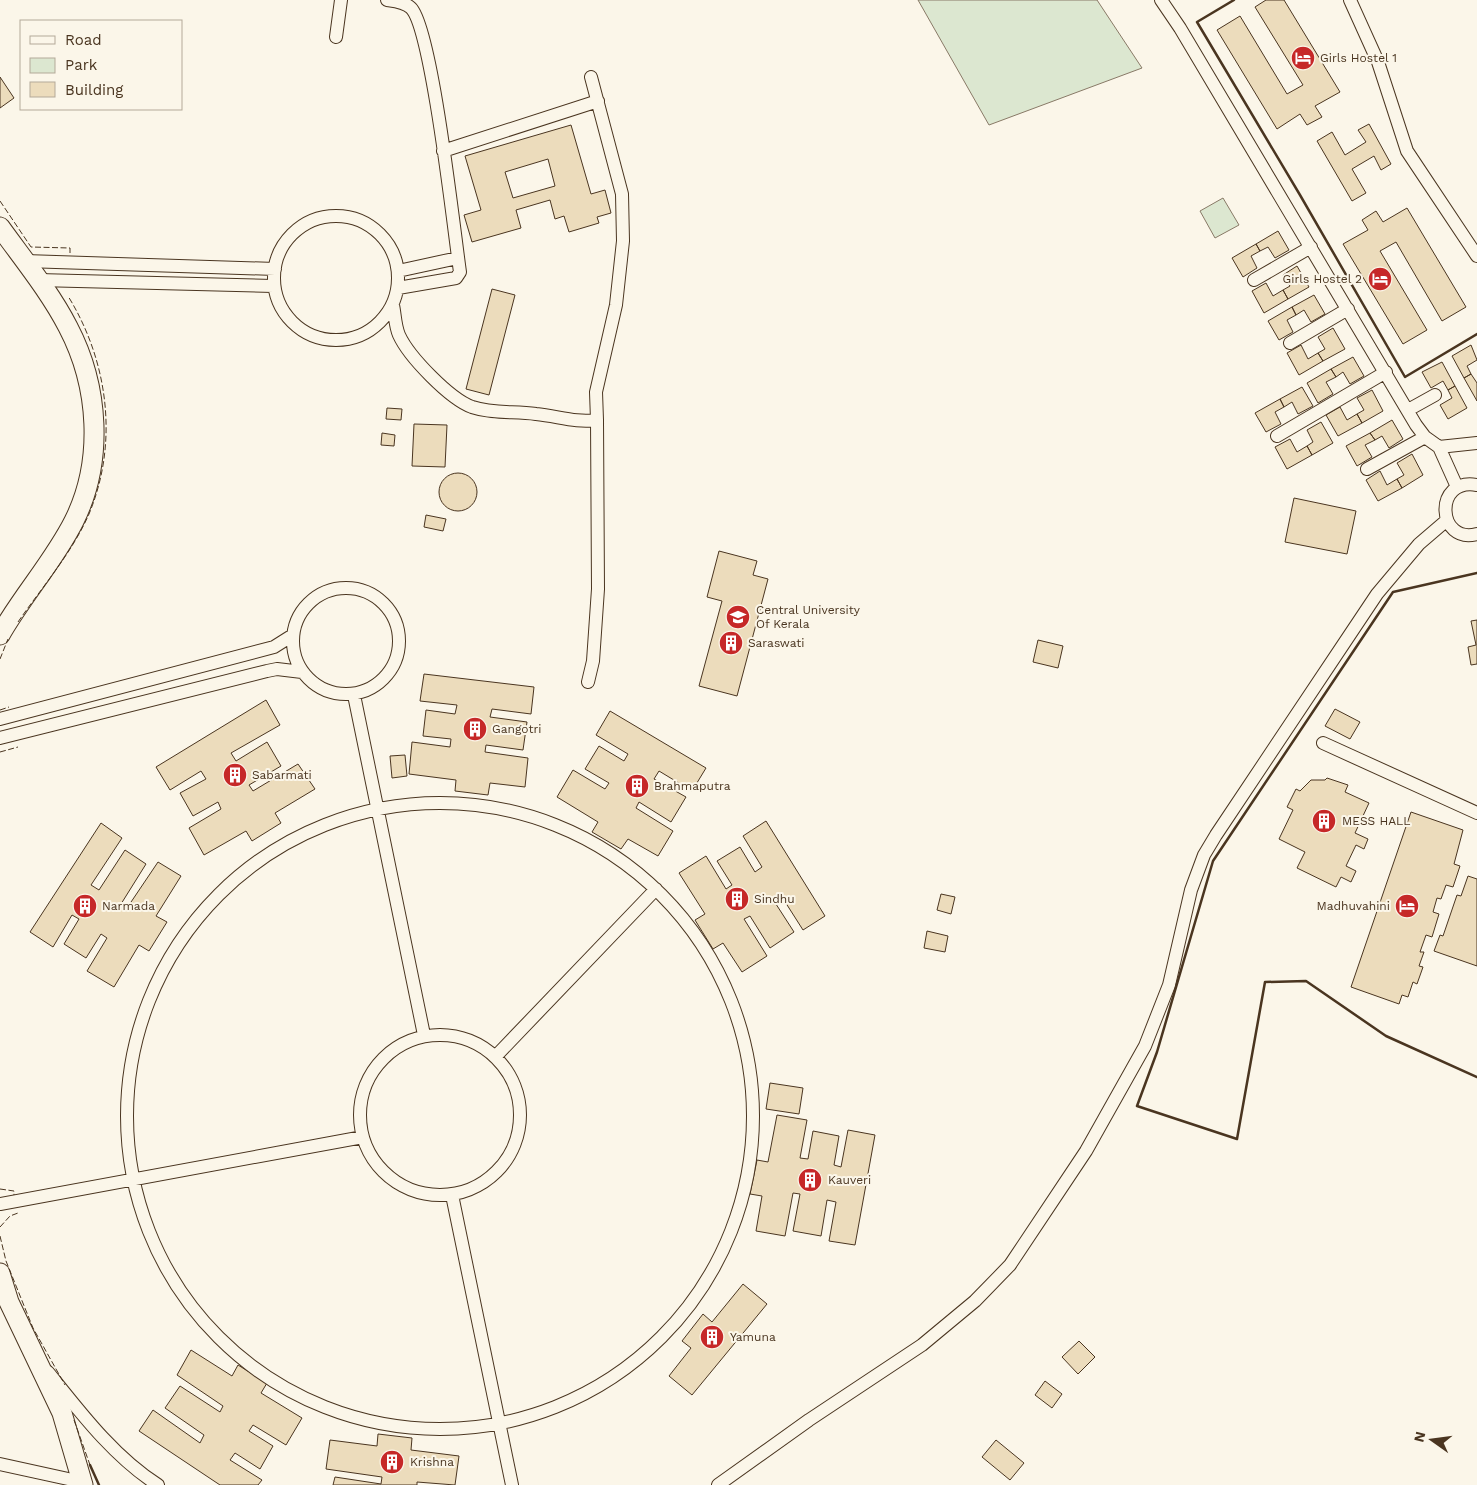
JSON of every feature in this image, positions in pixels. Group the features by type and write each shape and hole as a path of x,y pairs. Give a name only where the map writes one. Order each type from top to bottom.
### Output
{"main road":[{"path":"0,227 64,318 80,353 94,412 93,451 86,489 74,520 0,635"},
{"path":"0,1273 9,1302 62,1413 82,1484"}],"street":[{"path":"336,37 341,0"},
{"path":"386,0 411,8 418,18 430,69 460,272 456,278 398,288"},
{"path":"1161,0 1180,28 1424,437 1439,447 1457,487"},
{"path":"1350,0 1378,62 1407,151 1477,256"},
{"path":"588,682 593,661 598,589 596,392 616,305 623,241 622,194 591,77"},
{"path":"443,151 598,101"},
{"path":"335,215 355,218 373,227 385,239 394,254 398,271 398,288 393,305 383,320 370,331 354,338 338,341 320,339 302,331 287,318 273,286 275,269 276,261 284,243 298,228 316,219 335,215"},
{"path":"1254,280 1311,248"},
{"path":"398,271 458,258"},
{"path":"24,261 275,269"},
{"path":"38,280 273,286"},
{"path":"393,305 399,335 417,360 455,398 471,407 495,412 517,412 584,422 597,420"},
{"path":"1290,343 1348,309"},
{"path":"1277,436 1386,372"},
{"path":"1408,410 1435,394"},
{"path":"1367,469 1424,437"},
{"path":"1439,447 1477,443"},
{"path":"1477,484 1464,484 1457,487 1447,498 1445,512 1447,520 1457,532 1464,535 1477,534"},
{"path":"718,1485 809,1420 922,1345 975,1302 1010,1266 1086,1151 1145,1046 1169,986 1191,890 1204,855 1377,594 1419,544 1447,520"},
{"path":"340,588 355,588 370,593 382,601 392,613 398,627 400,642 398,657 382,682 369,690 354,695 331,693 310,681 302,672 297,661 293,635 304,610 314,599 326,592 340,588"},
{"path":"0,719 274,647 293,635"},
{"path":"0,738 267,671 277,669 302,672"},
{"path":"354,695 424,1035"},
{"path":"1323,742 1477,813"},
{"path":"450,803 505,809 536,817 570,831 612,854 656,889 673,907 703,947 727,992 738,1024 748,1065 751,1096 751,1136 743,1191 727,1236 706,1278 673,1323 646,1351 624,1369 578,1397 544,1411 501,1424 452,1430 411,1429 379,1424 317,1405 267,1378 234,1353 211,1330 181,1292 168,1271 147,1226 134,1179 128,1122 132,1064 147,1008 158,981 177,948 206,909 226,888 272,852 323,825 378,809 410,804 450,803"},
{"path":"496,1056 656,889"},
{"path":"443,1034 463,1037 480,1044 496,1056 510,1074 518,1094 520,1117 517,1139 507,1159 492,1176 474,1188 452,1194 429,1195 407,1189 382,1170 372,1158 362,1137 360,1115 362,1093 371,1073 391,1051 403,1043 424,1035 443,1034"},
{"path":"0,1204 362,1137"},
{"path":"452,1194 501,1424 512,1485"},
{"path":"36,1356 92,1425 144,1477 158,1485"},
{"path":"0,1464 82,1484"}],"green space":[{"path":"918,0 1097,0 1142,68 989,125"},
{"path":"1223,198 1239,225 1215,238 1200,211"}],"building":[{"name":"Girls Hostel 1","path":"1266,0 1284,0 1340,92 1315,106 1322,117 1307,125 1300,114 1277,129 1217,30 1240,16 1287,94 1303,85 1255,7"},
{"path":"0,77 14,98 0,108"},
{"path":"1369,124 1391,164 1381,170 1374,156 1352,169 1366,193 1352,201 1317,141 1332,132 1345,155 1366,142 1358,130"},
{"path":"571,125 591,194 605,190 611,213 597,217 599,223 569,232 564,216 555,219 550,200 516,210 521,228 472,242 464,215 481,210 465,156","holes":["548,159 555,186 513,198 505,172"]},
{"name":"Girls Hostel 2","path":"1407,208 1466,307 1442,321 1396,242 1380,251 1427,330 1403,344 1343,244 1368,230 1362,220 1376,211 1383,222"},
{"path":"1278,231 1289,250 1275,258 1268,247 1260,251 1256,244"},
{"path":"1256,244 1260,251 1251,256 1257,268 1243,277 1232,258"},
{"path":"1297,266 1309,287 1288,299 1283,290 1290,286 1283,275"},
{"path":"1266,283 1273,296 1283,290 1288,299 1264,313 1252,291"},
{"path":"492,289 515,295 489,395 466,389"},
{"path":"1314,295 1325,314 1311,322 1304,310 1296,315 1292,307"},
{"path":"1292,307 1296,315 1287,320 1293,332 1279,340 1268,321"},
{"path":"1333,328 1345,349 1323,361 1318,353 1325,349 1318,337"},
{"path":"1301,345 1308,359 1318,353 1323,361 1299,375 1287,353"},
{"path":"1471,345 1477,360 1467,366 1471,374 1464,378 1452,356"},
{"path":"1353,357 1364,376 1350,384 1343,372 1336,377 1331,369"},
{"path":"1442,362 1455,386 1448,390 1443,381 1431,388 1422,372"},
{"path":"1331,369 1336,377 1326,382 1333,394 1318,403 1307,383"},
{"path":"1471,374 1477,383 1477,401 1464,378"},
{"path":"1455,386 1467,408 1448,419 1440,405 1452,398 1448,390"},
{"path":"1302,387 1313,406 1298,414 1292,402 1284,407 1280,399"},
{"path":"1372,390 1383,411 1362,423 1357,414 1364,410 1357,398"},
{"path":"1280,399 1284,407 1275,412 1281,424 1266,432 1255,413"},
{"path":"1340,407 1347,420 1357,414 1362,423 1338,436 1326,415"},
{"path":"387,408 402,409 401,420 386,419"},
{"path":"1392,420 1403,439 1389,448 1382,436 1375,440 1370,433"},
{"path":"1321,422 1333,443 1312,455 1307,446 1313,442 1307,430"},
{"path":"414,424 447,425 445,467 412,466"},
{"path":"382,433 395,435 394,446 381,445"},
{"path":"1370,433 1375,440 1365,445 1372,457 1357,466 1346,446"},
{"path":"1290,439 1297,452 1307,446 1312,455 1287,469 1275,447"},
{"path":"1412,454 1423,475 1402,488 1397,479 1404,475 1397,463"},
{"path":"1380,471 1387,485 1397,479 1402,488 1378,501 1366,480"},
{"path":"458,473 472,478 477,492 472,506 458,511 444,506 439,492 444,478"},
{"path":"1294,498 1356,511 1347,554 1285,542"},
{"path":"426,515 446,519 443,531 424,527"},
{"name":"Saraswati","path":"719,551 757,561 753,575 768,579 737,696 699,686 722,601 707,597"},
{"path":"1477,620 1477,664 1471,665 1468,647 1476,645 1471,621"},
{"path":"1038,640 1063,646 1058,668 1033,662"},
{"name":"Gangotri","path":"424,674 534,687 531,714 492,709 490,717 527,722 523,750 486,745 485,752 528,758 525,787 490,783 488,795 455,791 456,780 409,774 412,742 450,747 451,739 423,736 426,710 455,714 457,705 420,701"},
{"name":"Sabarmati","path":"266,700 280,725 231,753 236,761 267,742 281,766 249,785 253,791 298,764 315,789 275,813 281,823 252,841 246,831 204,855 189,828 221,809 218,802 193,816 180,793 206,779 201,771 170,790 156,767"},
{"path":"1335,709 1360,722 1350,739 1325,726"},
{"name":"Brahmaputra","path":"610,711 706,768 692,791 659,771 654,779 686,797 671,822 639,802 636,808 673,831 658,856 628,839 621,849 592,832 598,822 557,797 573,770 605,789 609,783 585,769 599,746 624,761 628,754 596,735"},
{"path":"405,755 407,776 392,778 390,756"},
{"name":"MESS HALL","path":"1327,778 1348,785 1345,792 1369,803 1355,833 1368,839 1364,849 1356,845 1346,866 1356,871 1351,882 1341,877 1336,887 1297,868 1305,852 1279,839 1293,810 1287,807 1296,789 1300,791 1311,780 1325,780"},
{"name":"Madhuvahini","path":"1411,812 1463,830 1454,864 1460,866 1453,887 1446,885 1441,899 1437,898 1433,912 1439,914 1432,937 1426,935 1420,952 1424,952 1419,966 1423,967 1417,984 1413,982 1408,997 1402,995 1399,1004 1351,987"},
{"name":"Sindhu","path":"766,821 825,916 803,930 782,897 774,901 794,932 770,948 750,916 744,919 767,956 742,972 723,943 713,949 695,920 705,914 679,873 706,856 726,889 732,885 717,861 740,847 755,872 762,867 743,836"},
{"name":"Narmada","path":"101,823 122,838 91,885 99,890 125,850 146,864 121,904 127,908 158,862 181,876 156,916 167,922 149,951 139,945 114,987 87,971 107,938 101,934 86,958 64,944 79,919 72,915 53,947 30,932"},
{"path":"1468,876 1477,879 1477,966 1434,951 1440,935 1443,936 1457,895 1461,896"},
{"path":"941,894 955,897 951,914 937,910"},
{"path":"927,931 948,936 945,952 924,948"},
{"path":"770,1083 803,1088 799,1114 766,1109"},
{"name":"Kauveri","path":"777,1115 807,1120 800,1158 808,1159 813,1131 839,1136 834,1165 841,1167 848,1130 875,1135 855,1245 829,1241 836,1202 827,1200 821,1236 793,1231 800,1194 793,1193 785,1236 756,1231 762,1196 750,1194 757,1160 768,1162"},
{"name":"Yamuna","path":"743,1284 767,1304 692,1395 669,1376 691,1348 682,1341 703,1314 712,1322"},
{"path":"1079,1341 1095,1357 1078,1374 1062,1357"},
{"path":"191,1350 232,1376 238,1365 267,1383 261,1393 302,1418 286,1445 253,1425 249,1431 273,1446 260,1469 235,1453 230,1460 262,1480 258,1485 220,1485 139,1431 153,1410 200,1443 204,1435 165,1408 180,1386 220,1412 223,1406 177,1375"},
{"path":"1045,1381 1062,1394 1052,1408 1035,1395"},
{"name":"Krishna","path":"378,1434 412,1438 411,1450 459,1456 455,1485 417,1482 417,1485 333,1485 335,1477 381,1484 382,1477 326,1469 330,1440 377,1446"},
{"path":"996,1440 1024,1463 1010,1480 982,1457"}],"fence":[{"path":"0,201 31,247 70,248 70,254"},
{"path":"18,622 65,556 82,528 98,487 104,459 106,431 105,402 100,375 82,321 68,296"},
{"path":"0,659 8,639"},
{"path":"0,710 9,707"},
{"path":"0,752 18,747"},
{"path":"0,1189 14,1191 14,1195"},
{"path":"0,1227 10,1216 18,1213"},
{"path":"0,1236 6,1261 33,1328 65,1385"},
{"path":"74,1420 90,1465"}],"wall":[{"path":"1234,0 1197,22 1405,377 1477,334"},
{"path":"1477,573 1393,592 1213,861 1157,1052 1137,1106 1237,1139 1265,982 1306,981 1386,1036 1477,1077"},
{"path":"90,1465 99,1485"}],"place":[{"name":"Girls Hostel 1","path":"1303,58"},
{"name":"Girls Hostel 2","path":"1380,279"},
{"name":"Central University Of Kerala","path":"738,617"},
{"name":"Saraswati","path":"731,643"},
{"name":"Gangotri","path":"475,729"},
{"name":"Sabarmati","path":"235,775"},
{"name":"Brahmaputra","path":"637,786"},
{"name":"MESS HALL","path":"1324,821"},
{"name":"Sindhu","path":"737,899"},
{"name":"Narmada","path":"85,906"},
{"name":"Madhuvahini","path":"1407,906"},
{"name":"Kauveri","path":"810,1180"},
{"name":"Yamuna","path":"712,1337"},
{"name":"Krishna","path":"392,1462"}]}
